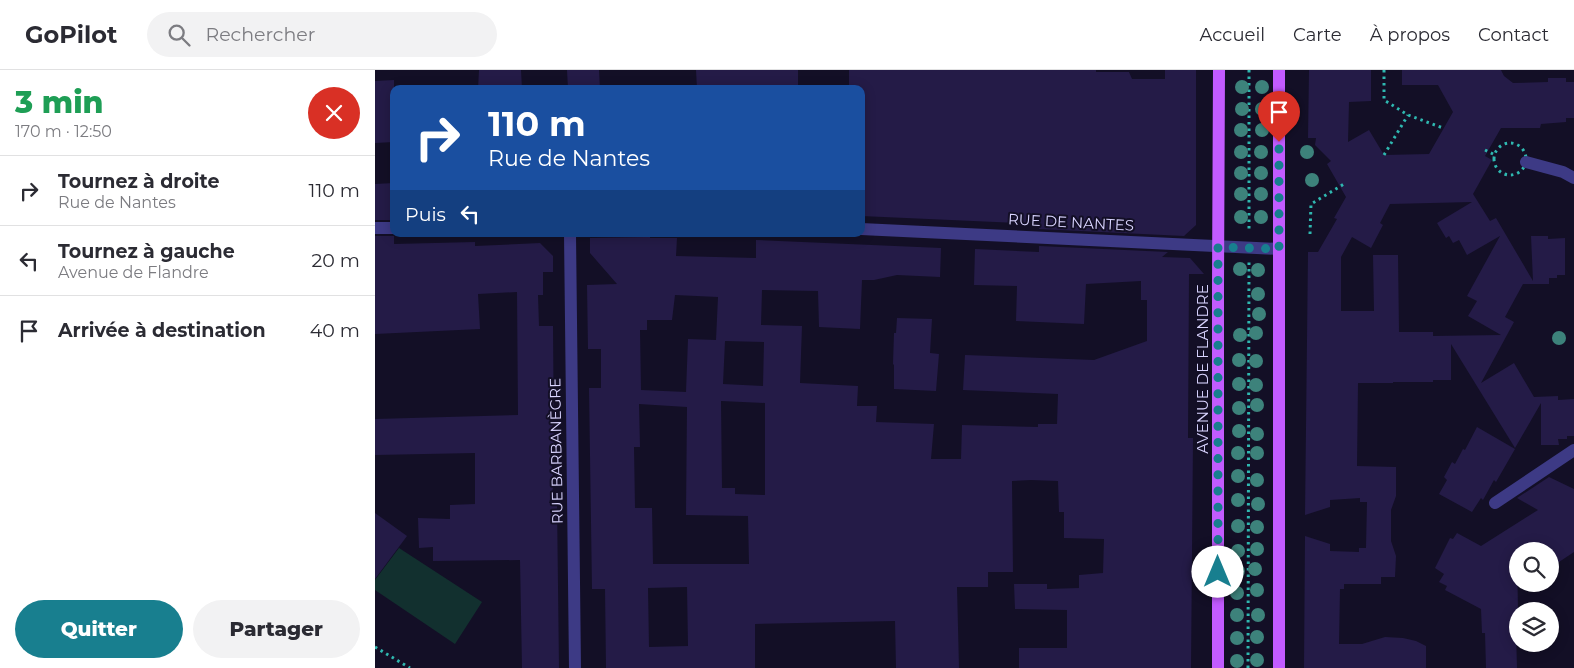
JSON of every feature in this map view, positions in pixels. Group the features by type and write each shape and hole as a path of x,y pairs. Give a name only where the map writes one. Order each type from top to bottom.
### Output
{"main road":[{"name":"AVENUE DE FLANDRE","path":"1218,668 1219,70"},
{"path":"1279,70 1279,668"}],"street":[{"path":"1526,162 1563,172 1574,178"},
{"path":"375,228 390,228"},
{"name":"RUE DE NANTES","path":"865,229 1279,249"},
{"name":"RUE BARBANÈGRE","path":"570,237 575,668"},
{"path":"1495,503 1574,450"}],"path":[{"path":"1249,70 1249,237"},
{"path":"1384,70 1384,100 1408,114 1443,128"},
{"path":"1384,155 1408,114"},
{"path":"1485,150 1495,155"},
{"path":"1310,234 1311,204 1344,184"},
{"path":"1249,256 1249,668"},
{"path":"375,647 410,668"}],"green space":[{"path":"399,548 482,602 455,644 375,590 375,580"}],"building":[{"path":"479,70 521,70 522,85 478,85"},
{"path":"567,70 599,70 600,85 568,85"},
{"path":"696,70 798,70 798,85 697,85"},
{"path":"849,70 1096,70 1096,72 1129,72 1132,79 1165,79 1165,70 1196,70 1196,225 1184,236 1039,229 1039,224 865,216 865,85 849,85"},
{"path":"1309,70 1371,70 1371,101 1349,102 1348,142 1369,130 1384,155 1429,154 1453,112 1438,85 1402,85 1402,70 1501,70 1504,76 1513,83 1548,82 1548,78 1566,78 1566,82 1574,82 1574,118 1566,118 1566,122 1541,124 1540,128 1501,128 1485,156 1492,160 1473,194 1490,221 1496,218 1533,281 1531,236 1548,236 1548,239 1565,238 1565,275 1549,278 1549,284 1523,284 1505,317 1514,322 1481,383 1514,363 1534,397 1558,396 1558,400 1574,399 1574,436 1567,436 1567,439 1558,439 1559,445 1541,445 1541,403 1515,448 1451,344 1451,380 1358,383 1357,466 1396,467 1396,496 1391,510 1391,541 1396,556 1395,577 1381,577 1381,584 1344,584 1344,589 1340,589 1339,644 1362,644 1385,637 1416,641 1426,646 1426,668 1304,668 1305,536 1330,544 1330,551 1359,552 1359,548 1366,548 1367,502 1360,502 1360,498 1330,500 1330,507 1305,515 1308,252 1318,252 1337,219 1334,218 1346,197 1327,164 1331,161 1315,145 1316,138 1308,138","holes":["1472,202 1437,223 1446,238 1449,236 1453,243 1459,240 1467,255 1500,236 1467,296 1477,301 1468,316 1501,335 1433,336 1433,332 1399,332 1398,255 1373,255 1374,311 1341,311 1341,257 1352,237 1371,248 1383,225 1380,223 1390,204"]},
{"path":"394,80 394,85 390,85 390,142 375,143 375,81"},
{"path":"390,183 390,220 375,220 375,184"},
{"path":"375,236 394,237 394,244 475,242 475,246 540,243 553,256 553,272 543,272 543,295 538,295 539,326 553,326 554,451 549,446 554,484 549,503 557,503 559,668 522,668 520,560 433,561 433,547 419,548 418,518 450,519 450,505 475,504 475,453 375,455 375,419 518,415 517,292 478,294 480,329 375,334"},
{"path":"590,238 677,238 676,256 756,258 756,240 941,248 940,277 897,275 874,280 862,280 860,329 819,327 818,291 762,290 761,325 802,326 800,383 858,386 857,406 877,406 876,422 934,424 931,459 961,459 962,425 1038,427 1038,424 1057,424 1058,394 963,390 965,355 1094,360 1147,341 1147,300 1141,300 1141,281 1086,284 1084,324 1016,321 1017,286 974,285 975,249 1039,252 1039,246 1168,252 1162,257 1190,258 1204,274 1189,274 1188,438 1193,438 1191,668 1019,668 1019,648 1067,648 1067,610 1015,609 1014,584 1047,584 1047,589 1079,588 1079,575 1103,573 1104,539 1064,538 1064,512 1059,512 1058,481 1031,480 1012,481 1013,572 988,572 988,587 957,587 959,668 896,668 895,621 755,624 755,668 606,668 605,589 592,589 589,388 601,388 601,349 588,349 587,285 617,284 590,253","holes":["675,295 718,297 716,340 688,339 686,392 641,390 640,330 647,330 647,320 672,320","725,341 764,342 763,386 723,384","721,401 765,403 765,495 735,494 735,488 722,488","639,404 687,407 686,515 748,516 749,564 653,564 652,508 635,508 634,447 640,447","687,587 688,646 649,647 648,588"]},
{"path":"897,318 932,319 930,353 939,354 936,391 894,389 894,333 896,333"},
{"path":"1477,427 1515,449 1496,482 1494,480 1483,500 1481,498 1472,512 1439,494 1447,480 1444,477 1452,462 1455,464 1463,449 1465,450"},
{"path":"1549,477 1574,489 1574,552 1559,562 1559,542 1509,542 1509,592 1518,592 1518,602 1509,602 1509,652 1517,652 1517,668 1486,668 1485,633 1482,633 1481,609 1445,590 1447,586 1439,582 1444,574 1435,568 1450,538 1453,539 1457,533 1481,546 1538,510 1517,498"},
{"path":"375,513 407,536 375,579"}],"route":[{"path":"1218,572 1218,247 1279,249 1279,142"}]}
